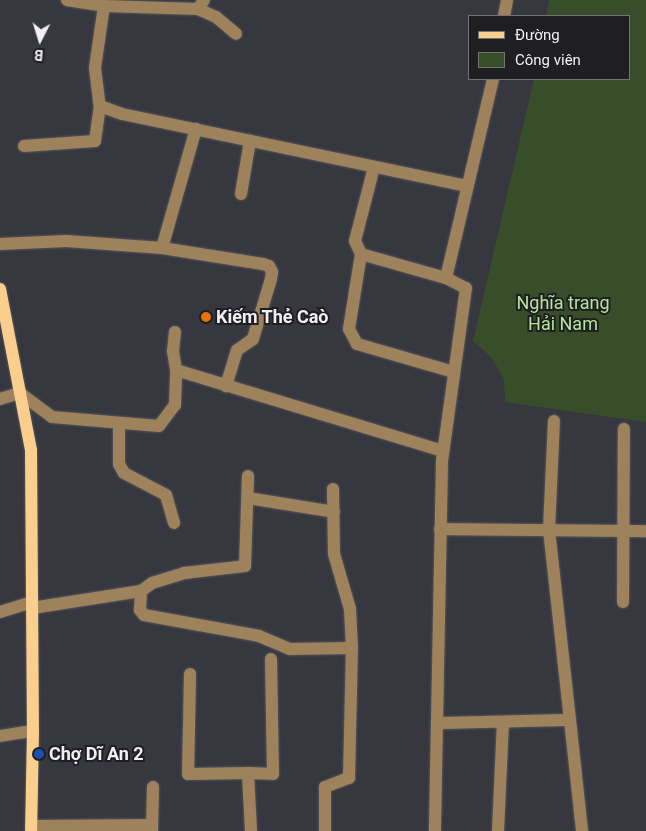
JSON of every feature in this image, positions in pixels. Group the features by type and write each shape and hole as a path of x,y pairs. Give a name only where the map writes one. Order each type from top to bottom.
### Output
{"main road":[{"path":"0,289 31,450 33,731 31,829"}],"street":[{"path":"67,0 83,1 104,6 201,4 236,34"},
{"path":"504,15 507,0"},
{"path":"24,146 95,141 100,106 95,68 104,6"},
{"path":"446,278 493,80"},
{"path":"100,106 122,114 468,186"},
{"path":"162,248 196,129"},
{"path":"241,194 250,140"},
{"path":"374,167 355,241 361,254 349,329 357,344 454,372"},
{"path":"0,244 66,242 162,248 269,266 272,272 253,339 237,350 226,386"},
{"path":"361,254 446,278 466,288 443,451 435,831"},
{"path":"0,399 20,393 52,417 159,426 175,405 176,370 173,351 175,332"},
{"path":"176,370 443,451"},
{"path":"554,421 549,530 582,831"},
{"path":"119,423 119,464 124,473 166,495 174,523"},
{"path":"623,602 624,429"},
{"path":"0,612 32,605 141,591 152,583 184,573 245,566 248,476"},
{"path":"325,831 325,787 349,778 352,648 350,609 334,554 333,489"},
{"path":"248,498 334,512"},
{"path":"440,529 646,531"},
{"path":"141,591 140,610 144,615 259,636 290,649 352,648"},
{"path":"190,674 188,774 248,772 273,774 271,659"},
{"path":"437,723 570,720"},
{"path":"498,831 503,722"},
{"path":"0,736 33,731"},
{"path":"248,772 251,831"},
{"path":"31,829 152,828 152,787"}],"green space":[{"name":"Nghĩa trang Hải Nam","path":"549,0 646,0 646,422 505,402 504,379 491,357 473,341 534,80 631,80 631,15 546,15"}],"place":[{"name":"Kiếm Thẻ Caò","path":"206,317"},
{"name":"Chợ Dĩ An 2","path":"39,754"}]}
